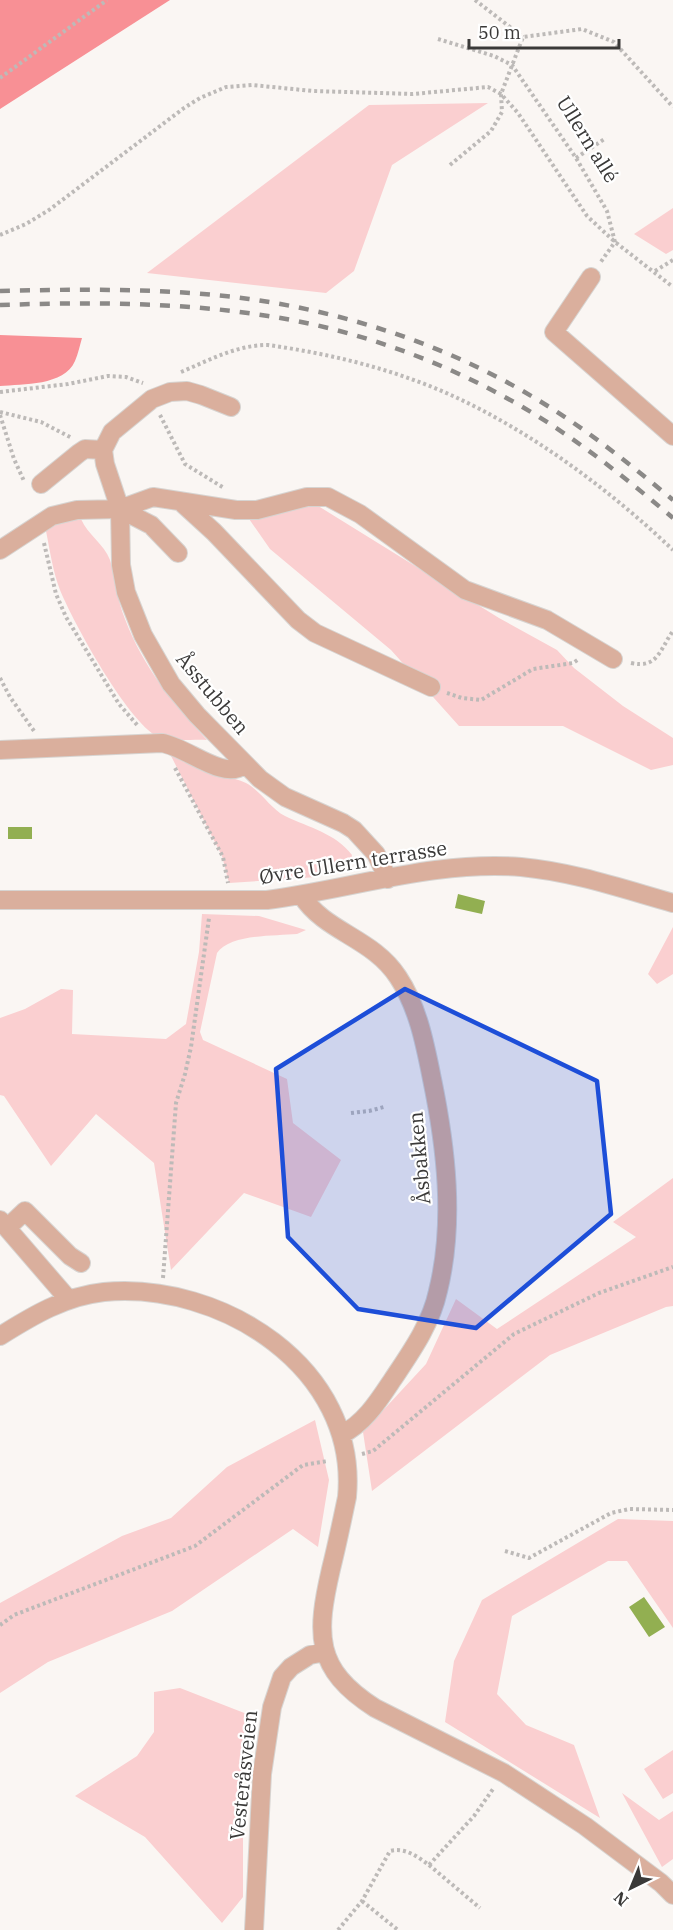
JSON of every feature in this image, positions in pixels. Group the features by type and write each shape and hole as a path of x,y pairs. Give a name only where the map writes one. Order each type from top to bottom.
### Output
{"street":[{"path":"591,278 554,332 673,436"},
{"path":"34,486 85,449 103,450 112,432 149,391 188,391 231,407"},
{"name":"Åsstubben","path":"103,450 105,464 120,509 121,565 126,592 143,635 171,684 244,765 285,797 354,830 376,854 388,879"},
{"path":"0,550 45,519 64,512 120,509 153,497 236,510 257,510 307,497 328,497 360,514 465,590 540,616 613,659"},
{"path":"180,501 214,532 298,620 315,633 431,687"},
{"path":"120,509 151,525 178,553"},
{"name":"Åsstubben","path":"0,750 156,743 181,748 222,769 236,770 244,765"},
{"name":"Øvre Ullern terrasse","path":"0,900 267,900 302,896 454,868 520,867 568,874 673,903"},
{"name":"Åsbakken","path":"302,896 319,916 380,955 397,975 406,991 420,1026 430,1067 445,1170 443,1265 433,1310 409,1356 381,1398 358,1424 341,1435"},
{"path":"69,1300 4,1224 25,1212 70,1256 81,1263"},
{"path":"0,1336 42,1311 69,1300 105,1292 162,1294 183,1298 229,1314 252,1326 273,1341 314,1382 327,1402 341,1435 346,1457 348,1479 341,1530 321,1624 325,1652 333,1669 359,1698 504,1773 585,1826 661,1883 673,1895"},
{"name":"Vesteråsveien","path":"254,1930 262,1774 272,1707 282,1677 291,1667 310,1655 325,1652"}],"path":[{"path":"0,78 107,0"},
{"path":"475,0 522,38 582,29 614,42 673,107"},
{"path":"450,165 491,131 502,112 501,94 522,38"},
{"path":"438,39 494,56 512,65"},
{"name":"Ullern allé","path":"512,65 576,158 607,212 615,242"},
{"path":"0,235 26,224 49,210 184,108 226,87 252,85 313,91 413,94 488,87 501,94 518,113 582,208 615,242 673,287"},
{"path":"576,158 606,138"},
{"path":"591,278 615,242"},
{"path":"655,272 673,260"},
{"path":"175,374 232,351 253,345 268,345 360,363 417,381 482,411 555,455 620,503 673,550"},
{"path":"0,392 68,384 108,376 126,377 149,391 185,464 230,492"},
{"path":"34,486 14,459 0,413 41,422 76,440 85,449"},
{"path":"39,524 56,594 66,617 119,704 156,743 223,857 232,901"},
{"path":"613,659 636,664 651,662 658,656 673,631"},
{"path":"431,687 462,698 481,700 533,669 578,660 592,645"},
{"path":"0,678 43,748"},
{"path":"162,1294 176,1103 190,1047 212,900"},
{"path":"351,1113 384,1107"},
{"path":"505,1551 529,1558 611,1513 629,1509 673,1510"},
{"path":"429,1865 474,1816 504,1773"},
{"path":"338,1930 362,1901 390,1851 394,1850 414,1854 480,1908"},
{"path":"362,1901 398,1930"}],"highlighted area":[{"path":"405,989 597,1081 611,1214 476,1328 358,1309 288,1237 276,1069"}],"shaded area":[{"path":"0,0 170,0 0,109"},
{"path":"488,103 392,165 354,271 326,293 147,273 369,105"},
{"path":"673,208 673,250 666,254 634,234"},
{"path":"0,335 82,338 75,361 62,375 31,384 0,386"},
{"path":"315,504 499,618 557,650 574,668 623,706 673,738 673,765 651,770 563,726 459,726 391,650 270,549 247,516"},
{"path":"63,518 81,519 107,554 122,612 141,654 160,684 207,740 161,738 134,715 104,672 67,605 55,576 46,531 49,526"},
{"path":"169,752 202,771 246,783 280,813 338,841 352,855 350,864 317,877 229,883 222,856"},
{"path":"8,827 32,827 32,839 8,839"},
{"path":"458,894 485,901 482,914 455,908"},
{"path":"202,914 259,916 306,930 297,934 242,939 223,947 217,953 200,1032 203,1040 287,1079 293,1123 341,1160 311,1217 244,1193 171,1270 154,1163 96,1114 51,1166 4,1096 0,1095 0,1018 25,1009 61,989 73,990 72,1034 166,1039 186,1024 199,952"},
{"path":"673,927 673,974 657,984 648,974"},
{"path":"673,1178 673,1306 550,1355 372,1491 363,1432 426,1364 456,1299 497,1329 636,1237 613,1222"},
{"path":"315,1420 329,1480 318,1547 293,1529 172,1611 48,1662 0,1693 0,1603 122,1536 171,1518 227,1467"},
{"path":"618,1519 673,1521 673,1628 627,1561 608,1561 512,1616 497,1694 526,1725 574,1745 600,1818 445,1722 454,1661 482,1600"},
{"path":"644,1597 665,1627 649,1637 629,1607"},
{"path":"180,1688 252,1716 243,1752 243,1897 222,1923 145,1837 75,1796 137,1756 154,1732 154,1692"},
{"path":"673,1750 673,1793 663,1799 644,1769"},
{"path":"622,1793 659,1820 673,1811 673,1859 662,1867"}],"railway":[{"path":"0,291 125,290 219,295 287,305 362,323 435,348 505,381 556,411 590,435 673,500"},
{"path":"0,305 100,303 235,311 302,322 371,340 437,364 531,412 604,462 673,518"}]}
